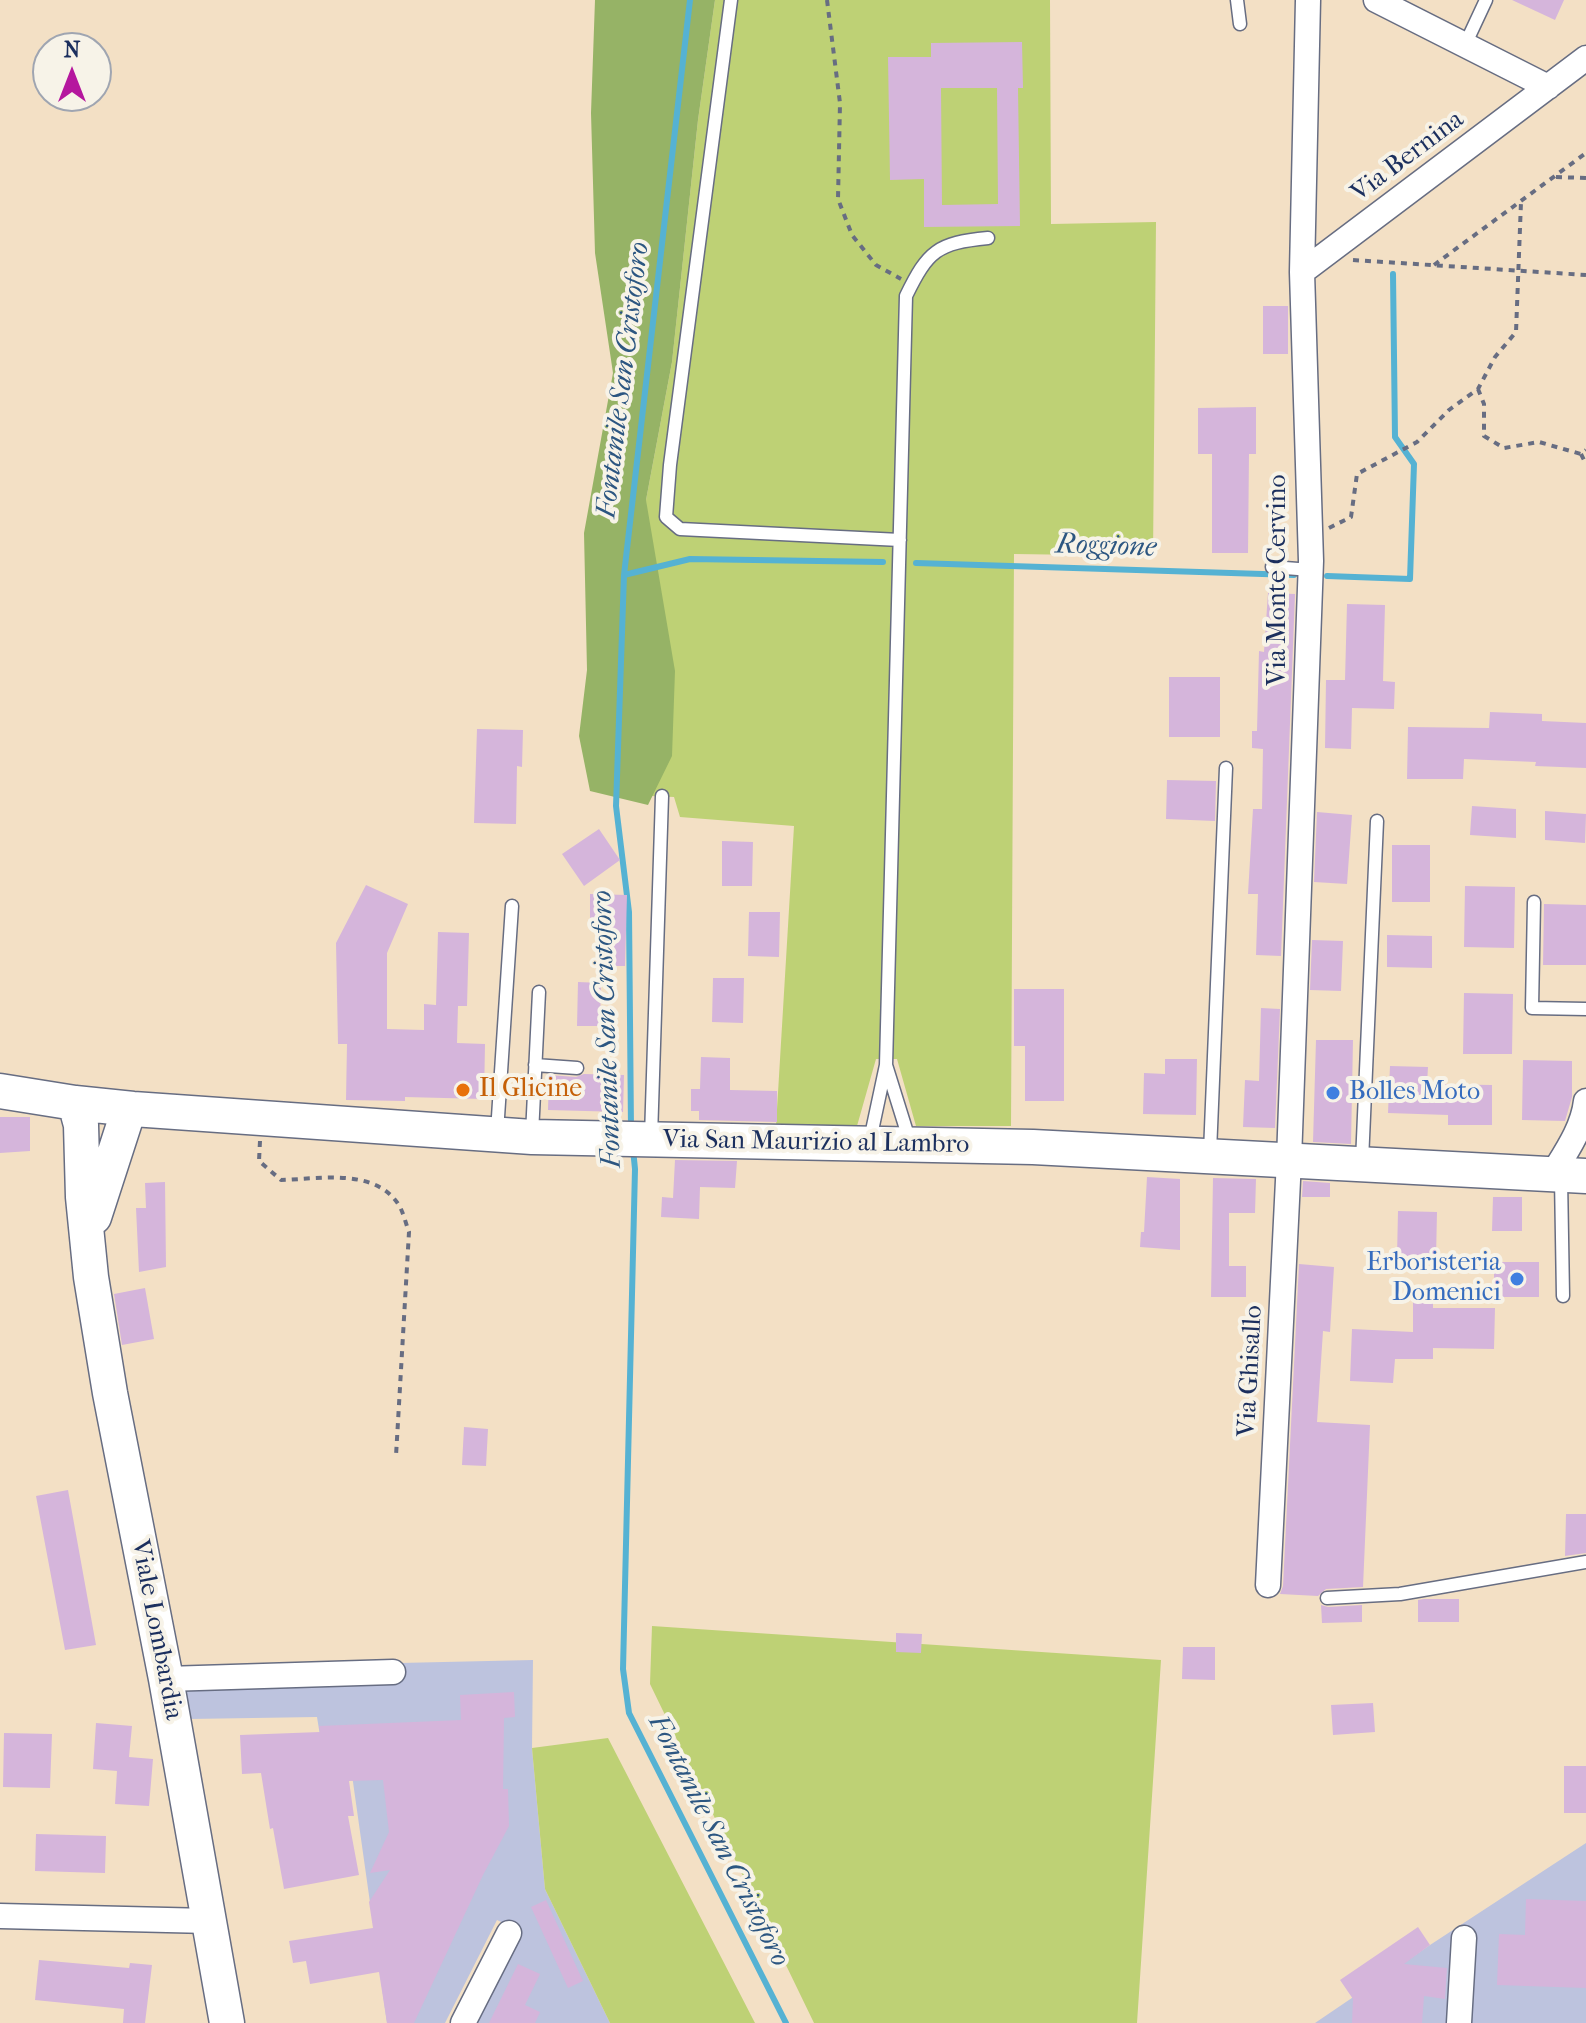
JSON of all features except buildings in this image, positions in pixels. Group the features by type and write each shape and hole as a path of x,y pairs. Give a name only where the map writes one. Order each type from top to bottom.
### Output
{"main road":[{"name":"Via San Maurizio al Lambro","path":"0,1091 129,1109 532,1137 1047,1147 1566,1175"},
{"name":"Viale Lombardia","path":"75,1103 81,1125 87,1237 110,1393 166,1679 227,2023"},
{"name":"Viale Lombardia","path":"87,1237 129,1109"}],"street":[{"name":"Via Monte Cervino","path":"1289,1160 1311,565 1302,272 1308,0"},
{"path":"1376,0 1548,87"},
{"name":"Via Bernina","path":"1302,272 1586,58"},
{"path":"1566,1175 1570,1146 1586,1109"},
{"name":"Via Ghisallo","path":"1268,1585 1289,1160"},
{"path":"166,1679 393,1672"},
{"path":"0,1916 209,1921"},
{"path":"463,2023 509,1933"},
{"path":"1459,2023 1464,1938"}],"lane":[{"path":"731,0 670,465 666,517 680,529 900,540"},
{"path":"1237,0 1240,24"},
{"path":"1465,45 1486,0"},
{"path":"869,1144 886,1065 906,296 918,271 935,250 963,240 988,238"},
{"path":"1272,567 1311,565"},
{"path":"1210,1156 1226,768"},
{"path":"637,1139 662,796"},
{"path":"1362,1164 1377,821"},
{"path":"1534,902 1532,1008 1586,1009"},
{"path":"497,1135 512,906"},
{"path":"532,1137 539,992"},
{"path":"535,1065 577,1068"},
{"path":"886,1065 911,1145"},
{"path":"1563,1296 1566,1175"},
{"path":"1327,1598 1400,1594 1586,1562"}],"path":[{"path":"827,0 840,103 838,199 852,235 876,265 911,285"},
{"path":"1434,265 1586,153"},
{"path":"1554,177 1586,178"},
{"path":"1311,565 1320,553 1320,532 1351,517 1357,474 1417,442 1449,410 1478,389 1495,357 1516,332 1521,202"},
{"path":"1341,259 1586,275"},
{"path":"1478,389 1484,404 1484,436 1504,448 1539,442 1584,452 1586,464"},
{"path":"261,1118 259,1161 281,1180 361,1179 384,1189 400,1207 409,1232 396,1456"}],"shaded area":[{"path":"533,1660 532,1748 545,1889 610,2023 472,2023 518,1930 497,1920 445,2023 387,2023 352,1775 327,1779 317,1717 189,1719 176,1668"},
{"path":"1586,1843 1586,2023 1315,2023 1430,1945"}],"green space":[{"path":"595,0 715,0 698,120 672,362 646,500 675,671 672,756 648,805 590,791 579,736 587,670 584,533 613,373 595,253 591,113"},
{"path":"715,0 1050,0 1051,224 1156,222 1153,556 1014,554 1011,1126 916,1126 897,1059 876,1059 857,1126 776,1126 794,826 680,817 674,797 652,796 646,500 672,362 698,120"},
{"path":"652,1626 1161,1660 1137,2023 814,2023 650,1684"},
{"path":"608,1738 755,2023 610,2023 545,1889 532,1748"}],"waterway":[{"name":"Fontanile San Cristoforo","path":"631,1130 629,912 616,806 624,575 690,0"},
{"path":"1327,576 1410,579 1414,464 1395,437 1393,274"},
{"name":"Roggione","path":"624,575 690,559 883,562"},
{"name":"Roggione","path":"916,563 1294,575"},
{"name":"Fontanile San Cristoforo","path":"633,1149 623,1669 629,1713 786,2023"}],"place":[{"name":"Il Glicine","path":"463,1090"},
{"name":"Bolles Moto","path":"1333,1093"},
{"name":"Erboristeria Domenici","path":"1517,1279"}]}
